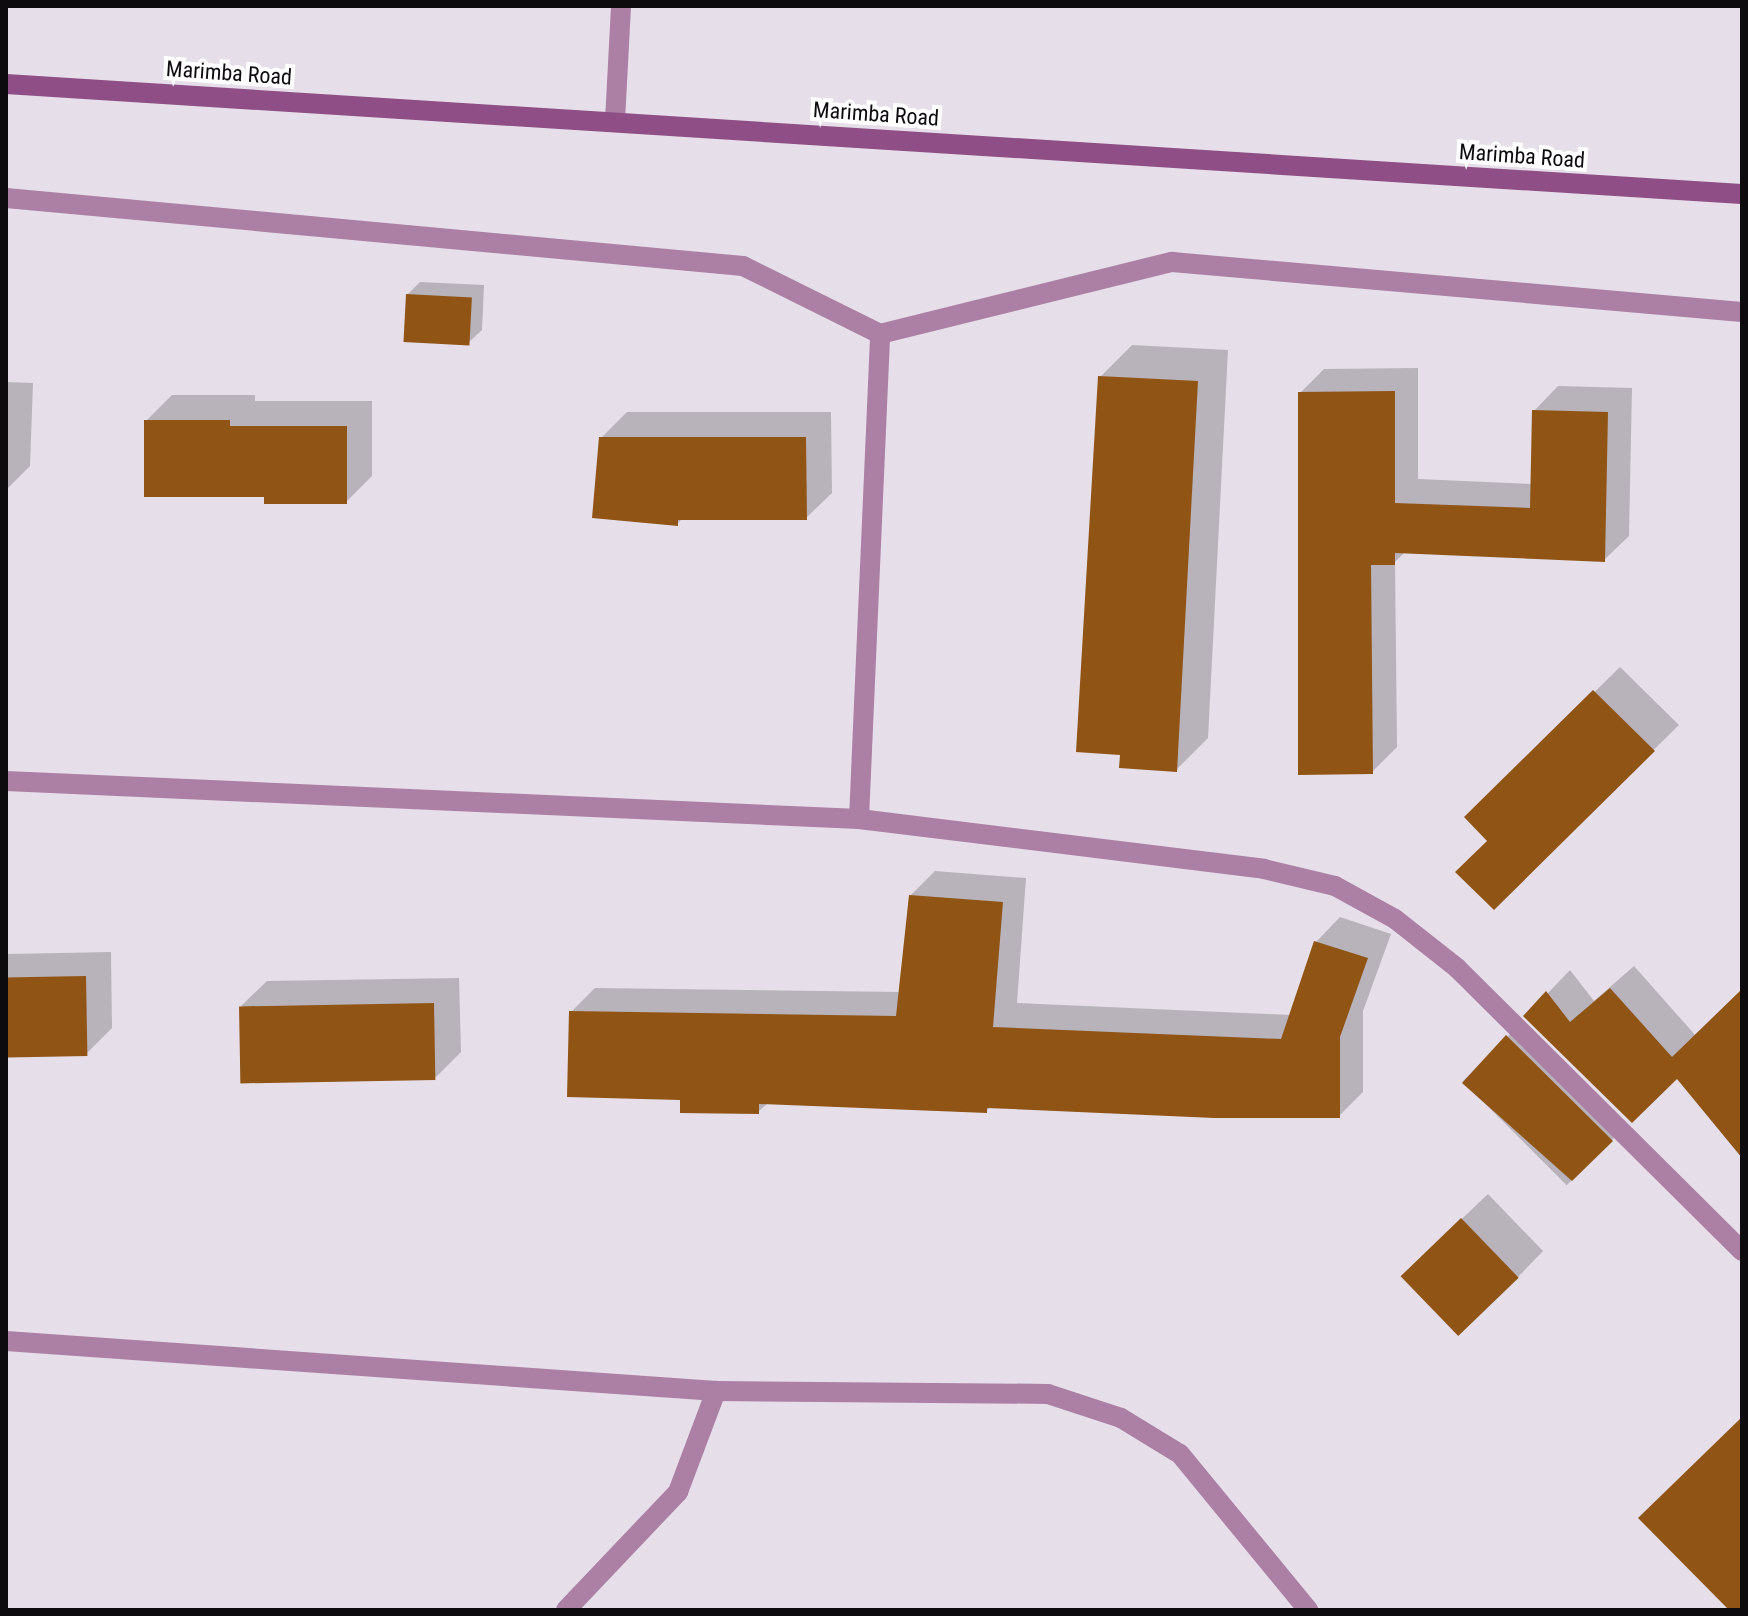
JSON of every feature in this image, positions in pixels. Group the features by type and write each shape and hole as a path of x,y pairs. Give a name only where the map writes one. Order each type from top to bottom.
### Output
{"street":[{"path":"615,121 621,6"},
{"name":"Marimba Road","path":"6,84 1742,194"},
{"path":"6,198 743,266 880,334 1172,262 1742,312"},
{"path":"859,819 880,334"},
{"path":"6,781 859,819 1264,869 1335,886 1395,919 1457,968 1742,1251"},
{"path":"6,1341 716,1391 1048,1394 1121,1418 1180,1454 1308,1610"},
{"path":"566,1610 678,1492 716,1391"}],"building":[{"path":"406,294 472,297 469,345 403,342"},
{"path":"1098,376 1198,381 1177,772 1119,768 1120,755 1076,752"},
{"path":"1395,391 1395,503 1530,508 1532,410 1608,412 1605,562 1395,553 1395,565 1371,565 1373,774 1298,775 1298,392"},
{"path":"144,420 230,420 230,426 347,426 347,504 264,504 264,497 144,497"},
{"path":"599,437 806,437 807,520 678,520 678,526 592,518"},
{"path":"1593,690 1655,751 1494,910 1455,872 1487,841 1464,817"},
{"path":"909,895 1003,902 993,1027 1281,1039 1314,941 1368,958 1340,1037 1340,1118 1214,1118 987,1108 987,1113 759,1104 759,1114 680,1113 680,1100 567,1097 569,1011 896,1016"},
{"path":"86,976 87,1056 7,1057 6,977"},
{"path":"1610,988 1672,1057 1742,989 1742,1158 1677,1079 1632,1123 1523,1016 1546,991 1570,1022"},
{"path":"434,1003 435,1080 240,1083 239,1006"},
{"path":"1506,1035 1613,1141 1572,1181 1462,1083"},
{"path":"1461,1218 1519,1278 1458,1336 1401,1276"},
{"path":"1742,1417 1742,1610 1729,1610 1638,1518"}]}
